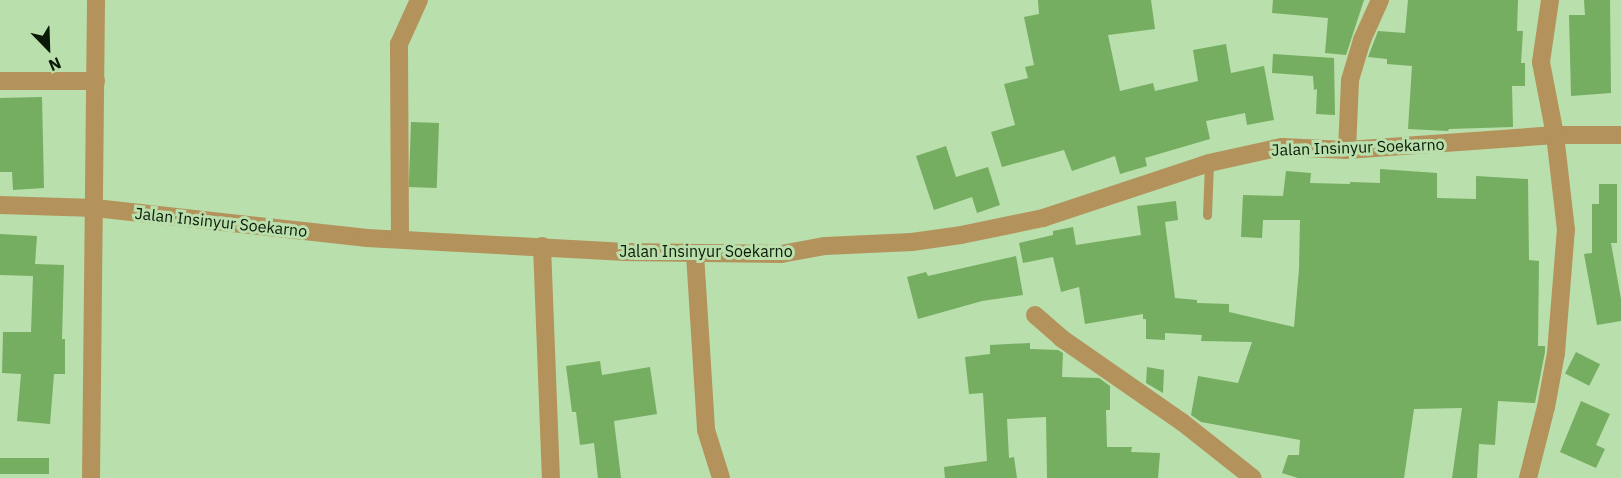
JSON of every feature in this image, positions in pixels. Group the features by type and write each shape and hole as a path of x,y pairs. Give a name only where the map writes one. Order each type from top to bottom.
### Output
{"street":[{"path":"91,478 96,0"},
{"path":"400,239 399,44 419,0"},
{"path":"1347,150 1350,80 1362,40 1380,0"},
{"path":"1528,478 1546,407 1561,302 1566,230 1555,135 1541,62 1550,0"},
{"path":"0,81 96,81"},
{"name":"Jalan Insinyur Soekarno","path":"0,205 95,208 400,239 695,254 781,254 825,246 912,242 1043,218 1209,163 1282,147 1347,150 1555,135 1621,135"},
{"path":"542,246 551,478"},
{"path":"695,254 706,429 721,478"},
{"path":"1035,315 1061,338 1182,422 1251,476"}],"lane":[{"path":"1207,215 1209,163"}],"building":[{"path":"1038,0 1151,0 1155,29 1108,35 1120,91 1153,83 1155,91 1198,81 1193,50 1226,44 1231,73 1264,66 1274,120 1247,125 1245,113 1206,121 1210,139 1145,158 1147,166 1120,174 1115,156 1072,171 1064,150 1002,167 991,132 1015,125 1004,84 1028,78 1025,67 1034,65 1024,17 1039,14"},
{"path":"1273,0 1364,0 1346,55 1325,53 1328,18 1272,13"},
{"path":"1408,0 1518,0 1517,31 1523,31 1521,63 1525,63 1525,86 1512,86 1513,127 1449,129 1448,131 1408,129 1412,66 1387,64 1387,59 1368,57 1378,31 1405,33"},
{"path":"1584,0 1610,0 1611,93 1571,96 1569,15 1585,15"},
{"path":"1273,54 1334,58 1335,115 1316,114 1317,89 1314,90 1313,76 1272,73"},
{"path":"42,97 44,188 13,190 12,172 0,172 0,98"},
{"path":"411,122 439,123 437,188 409,187"},
{"path":"946,146 956,177 988,167 1000,205 977,213 972,197 934,210 916,156"},
{"path":"1380,169 1437,173 1437,198 1476,199 1476,176 1528,179 1529,260 1539,261 1538,346 1545,346 1545,352 1535,403 1498,401 1495,445 1479,444 1477,478 1452,478 1462,408 1414,409 1404,478 1298,478 1282,473 1288,455 1299,455 1300,440 1201,422 1191,415 1198,376 1238,383 1252,342 1201,341 1202,335 1165,333 1165,340 1146,339 1146,319 1143,319 1143,314 1085,324 1079,287 1061,292 1053,257 1023,263 1019,243 1053,235 1053,231 1073,227 1076,245 1141,235 1137,206 1176,201 1178,220 1165,222 1175,298 1197,300 1197,303 1229,304 1229,312 1294,327 1300,220 1263,220 1262,238 1241,237 1243,195 1283,196 1286,171 1311,173 1310,183 1350,184 1350,182 1380,183"},
{"path":"1599,184 1617,184 1617,243 1611,243 1621,299 1621,321 1597,325 1584,254 1592,253 1592,204 1599,204"},
{"path":"0,234 37,236 35,264 64,265 62,339 65,339 65,374 54,374 50,424 17,421 21,374 2,373 3,332 31,332 33,276 0,275"},
{"path":"1016,256 1023,295 982,301 918,319 907,277 926,272 928,276"},
{"path":"1030,343 1030,349 1058,350 1063,353 1062,377 1099,378 1110,386 1110,410 1106,410 1107,447 1132,447 1131,452 1160,453 1158,478 1047,478 1046,417 1007,419 1009,458 1014,457 1017,478 945,478 944,467 987,461 983,393 969,394 965,357 990,354 990,345"},
{"path":"1576,352 1600,364 1589,386 1565,373"},
{"path":"600,361 602,375 650,367 657,414 614,421 621,478 598,478 594,443 580,445 576,412 572,412 566,366"},
{"path":"1147,367 1164,370 1163,393 1146,383"},
{"path":"1581,401 1610,414 1596,445 1605,449 1596,468 1560,452"},
{"path":"0,458 49,458 49,474 0,474"}]}
